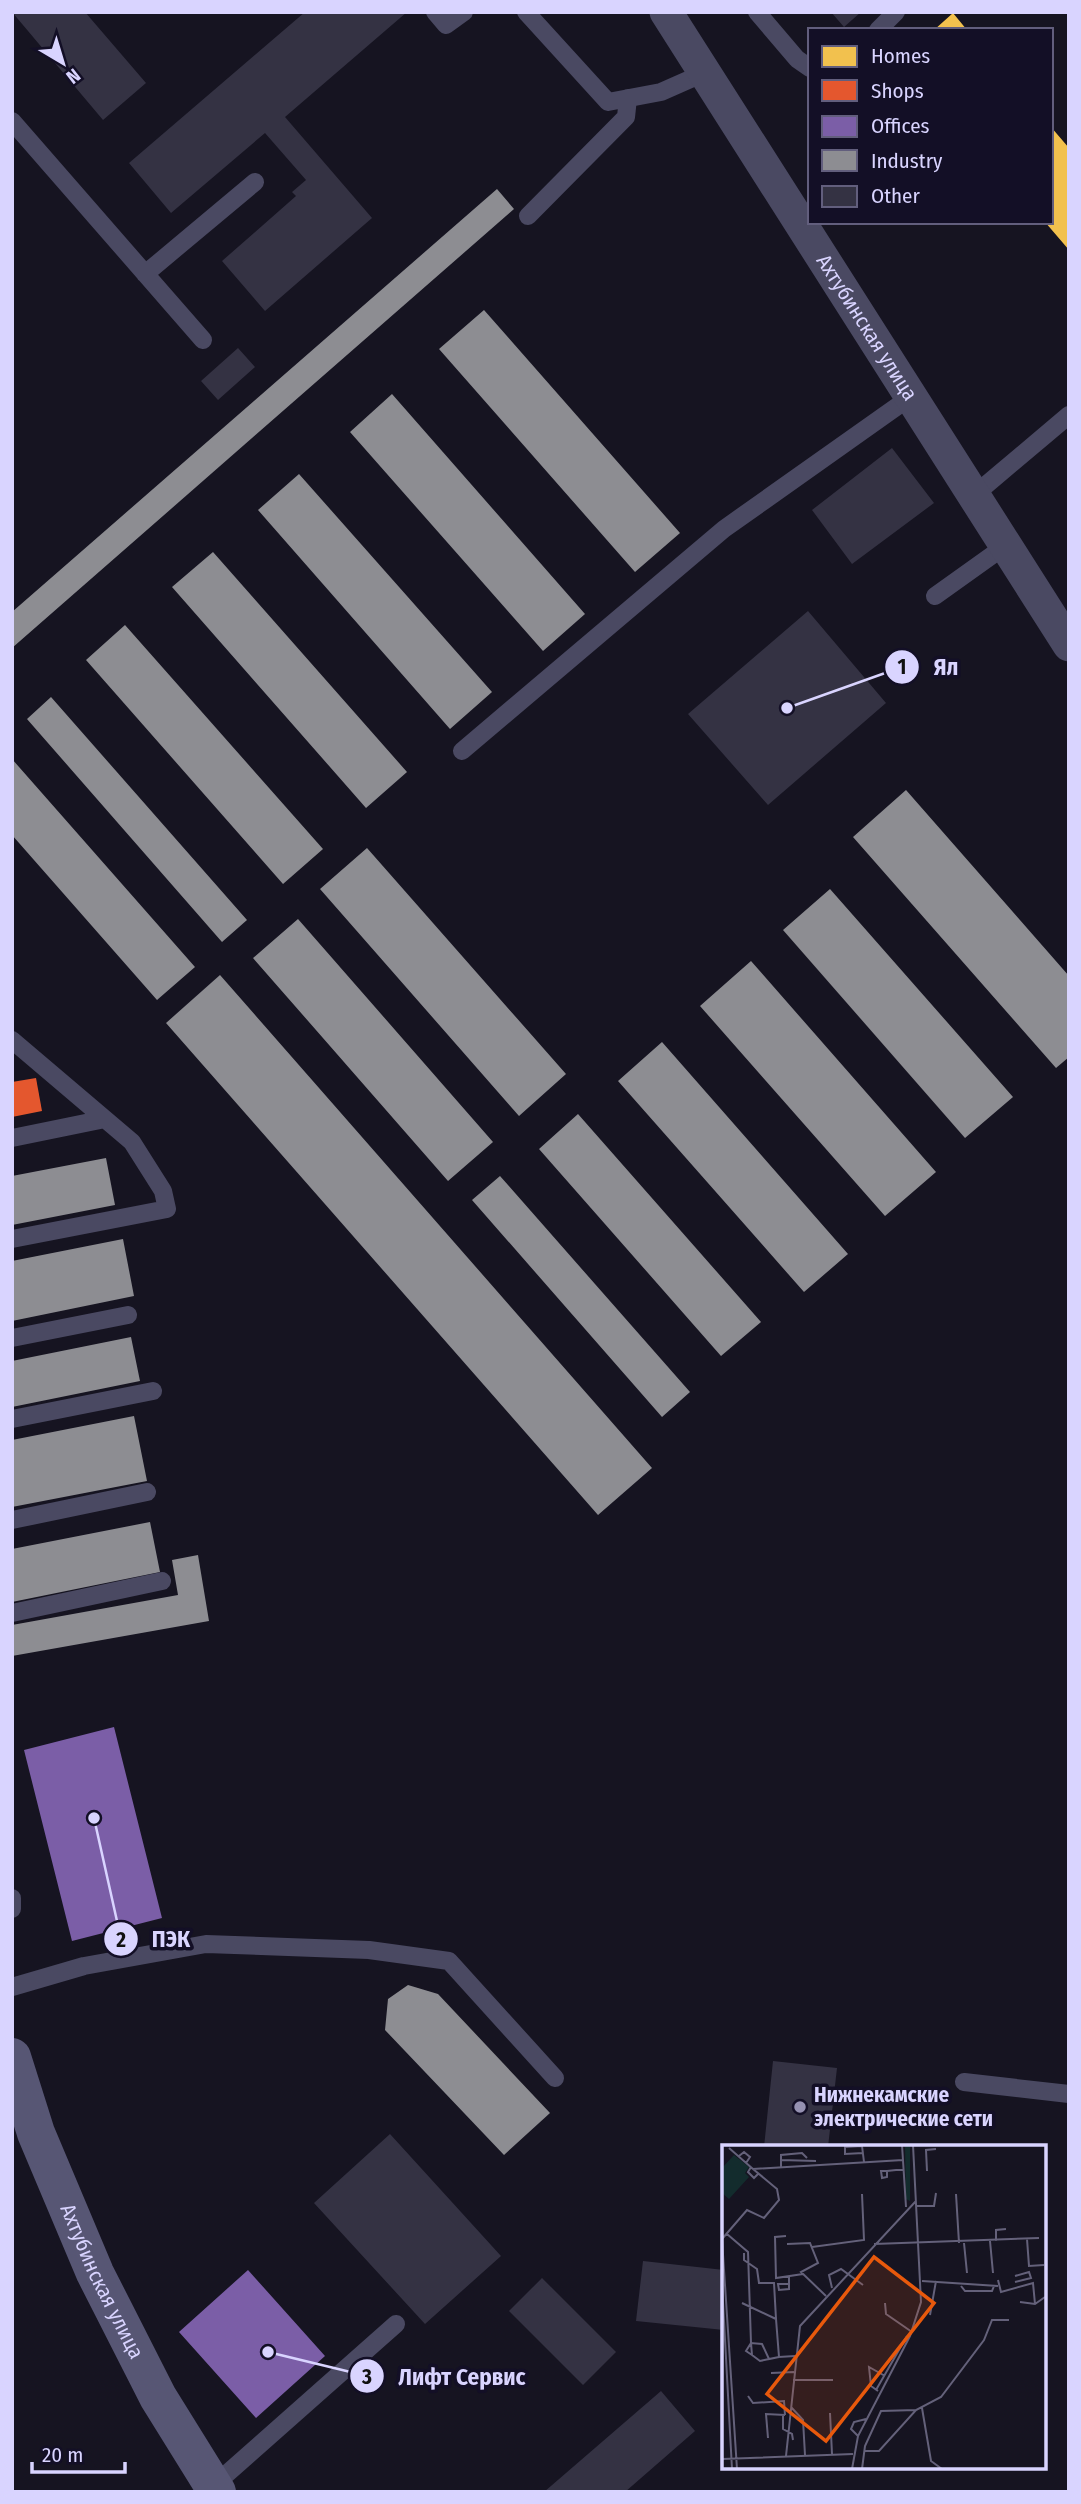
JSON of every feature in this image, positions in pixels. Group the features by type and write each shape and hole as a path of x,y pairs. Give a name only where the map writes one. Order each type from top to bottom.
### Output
{"street":[{"name":"Ахтубинская улица","path":"666,12 909,398 1069,645"},
{"name":"Ахтубинская улица","path":"12,2057 36,2133 95,2273 158,2398 215,2489"}],"lane":[{"path":"435,12 446,25 464,12"},
{"path":"526,12 608,102 661,92 704,73"},
{"path":"757,12 797,59 808,67"},
{"path":"880,28 896,12"},
{"path":"528,216 626,117 628,98"},
{"path":"12,121 203,340"},
{"path":"145,274 255,182"},
{"path":"463,751 723,529 909,398"},
{"path":"972,496 1069,415"},
{"path":"935,596 1005,546"},
{"path":"12,1040 132,1142 163,1191 167,1209 12,1240"},
{"path":"12,1138 105,1119"},
{"path":"12,1338 128,1315"},
{"path":"12,1419 153,1391"},
{"path":"12,1520 147,1492"},
{"path":"12,1613 162,1581"},
{"path":"12,1898 12,1909"},
{"path":"12,1987 84,1966 205,1944 369,1950 449,1961 555,2078"},
{"path":"964,2082 1069,2094"},
{"path":"215,2489 397,2324"}],"building: Homes":[{"path":"953,13 965,28 936,28"},
{"path":"1053,129 1069,148 1069,250 1047,224 1053,224"}],"building: Shops":[{"path":"36,1078 42,1111 12,1117 12,1082"}],"building: Offices":[{"path":"114,1727 162,1918 72,1941 24,1750"},
{"path":"248,2270 325,2356 256,2418 179,2332"}],"building: Industry":[{"path":"497,189 514,209 12,648 12,612"},
{"path":"484,310 680,533 635,572 439,349"},
{"path":"392,394 585,614 543,651 350,432"},
{"path":"299,474 492,692 450,729 258,510"},
{"path":"213,552 407,772 366,808 172,587"},
{"path":"125,625 323,849 283,884 86,660"},
{"path":"51,697 247,920 222,942 27,719"},
{"path":"12,759 195,967 157,1000 12,835"},
{"path":"906,790 1069,976 1069,1057 1056,1068 853,837"},
{"path":"367,848 566,1074 519,1116 320,889"},
{"path":"830,889 1013,1097 965,1138 783,930"},
{"path":"298,919 493,1142 448,1181 253,958"},
{"path":"751,961 936,1172 885,1216 700,1006"},
{"path":"220,975 652,1468 598,1515 166,1023"},
{"path":"662,1042 848,1254 804,1292 618,1081"},
{"path":"578,1114 761,1322 721,1356 539,1149"},
{"path":"106,1158 115,1205 12,1225 12,1176"},
{"path":"500,1176 690,1392 662,1417 472,1200"},
{"path":"123,1239 134,1296 12,1321 12,1261"},
{"path":"131,1337 140,1381 12,1407 12,1361"},
{"path":"134,1416 147,1481 12,1507 12,1440"},
{"path":"150,1522 160,1572 12,1602 12,1549"},
{"path":"198,1555 209,1621 12,1656 12,1625 178,1595 172,1560"},
{"path":"408,1985 438,1994 550,2113 504,2155 385,2030 388,1999"}],"building: Other":[{"path":"12,12 85,12 146,83 103,120"},
{"path":"305,12 407,12 285,117 372,218 265,311 222,261 296,196 292,192 306,180 265,133 171,213 129,163"},
{"path":"831,12 861,12 844,27"},
{"path":"238,348 255,367 218,400 201,381"},
{"path":"892,448 934,503 852,564 812,510"},
{"path":"808,611 886,703 768,805 688,714"},
{"name":"Нижнекамские электрические сети","path":"773,2061 837,2068 828,2145 764,2145"},
{"path":"390,2134 501,2256 425,2324 314,2203"},
{"path":"643,2261 722,2270 722,2330 636,2321"},
{"path":"542,2278 616,2352 583,2385 509,2311"},
{"path":"661,2391 695,2431 625,2492 544,2492"}],"place":[{"name":"Ял","path":"787,708"},
{"name":"ПЭК","path":"94,1818"},
{"name":"Нижнекамские электрические сети","path":"800,2107"},
{"name":"Лифт Сервис","path":"268,2352"}]}
